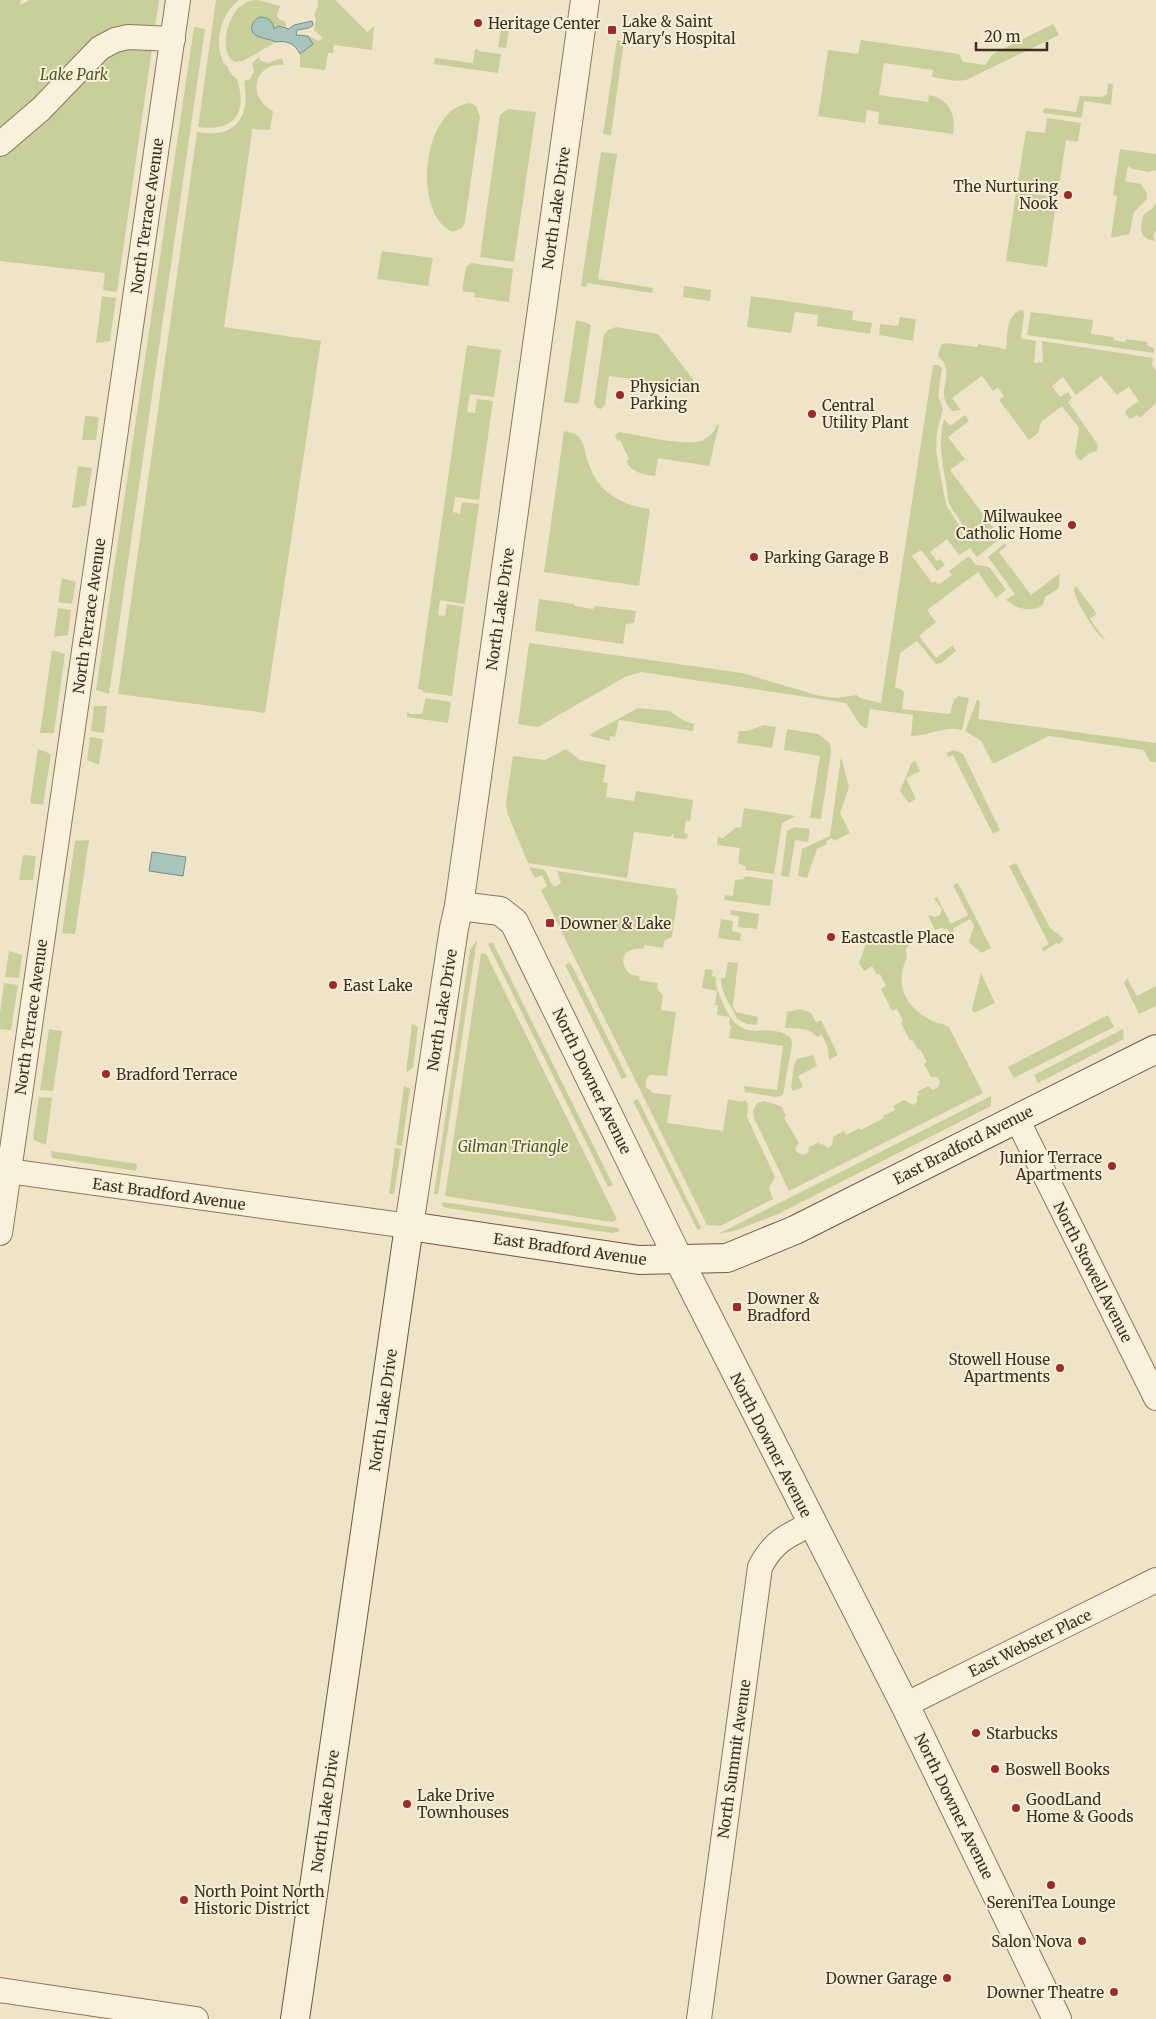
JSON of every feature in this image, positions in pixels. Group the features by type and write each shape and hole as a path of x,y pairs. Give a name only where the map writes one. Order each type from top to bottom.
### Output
{"street":[{"name":"North Terrace Avenue","path":"0,1233 4,1170 178,0"},
{"name":"North Lake Drive","path":"295,2019 409,1226 454,928 459,906 585,0"},
{"path":"0,144 41,110 100,48 115,40 128,37 173,39"},
{"name":"North Downer Avenue","path":"459,906 500,911 514,922 679,1260 904,1705 1057,2019"},
{"name":"East Bradford Avenue","path":"4,1170 639,1260 727,1258 787,1233 1156,1049"},
{"name":"North Stowell Avenue","path":"1016,1119 1156,1398"},
{"name":"North Summit Avenue","path":"699,2019 760,1567 769,1551 778,1542 811,1524"},
{"name":"East Webster Place","path":"904,1705 1156,1580"},
{"path":"0,1990 196,2019"}],"green space":[{"name":"Lake Park","path":"0,0 21,0 20,5 29,0 159,0 117,292 103,290 105,273 0,261"},
{"path":"216,0 239,0 232,6 223,21 219,47 224,64 237,79 241,102 235,118 229,123 221,127 198,127"},
{"path":"258,0 280,6 277,16 280,20 285,21 286,26 285,28 282,26 273,29 267,18 256,19 252,25 254,34 276,42 243,61 235,62 227,51 226,42 226,34 232,16 242,5"},
{"path":"318,0 335,0 367,32 374,26 372,50 334,45 333,53 328,53 325,70 300,67 300,54 313,44 308,36 319,41 323,38 314,30 316,19 314,15 318,6"},
{"path":"497,17 511,19 506,48 498,47 501,29"},
{"path":"1053,24 1059,35 966,80 956,81 932,77 933,70 884,63 879,95 928,102 929,95 936,97 947,105 953,115 953,134 878,124 879,112 867,110 865,123 818,116 828,50 858,54 861,40 959,54 963,62 985,65 993,54"},
{"path":"194,27 205,29 109,694 96,690"},
{"path":"617,40 624,41 611,135 603,134"},
{"path":"475,49 501,54 498,73 434,64 435,58 473,63"},
{"path":"259,57 260,60 268,63 282,58 284,65 266,69 260,75 257,82 259,97 264,105 273,111 270,130 251,129 224,327 321,341 265,713 118,694 197,132 222,132 238,123 245,105 244,81 250,79 254,71 252,63"},
{"path":"1108,83 1113,84 1111,105 1084,101 1082,118 1043,113 1043,110 1046,108 1076,112 1080,96 1102,97 1107,94"},
{"path":"470,103 476,106 480,117 465,222 462,228 453,232 440,222 431,205 427,185 428,163 432,141 441,122 454,109"},
{"path":"508,109 536,112 514,262 480,257 500,115"},
{"path":"1047,118 1081,123 1078,142 1066,140 1058,193 1017,187 1026,131 1045,133"},
{"path":"1120,149 1156,154 1156,170 1149,172 1128,167 1125,181 1141,184 1146,191 1147,199 1134,212 1129,235 1111,237 1117,196 1113,195"},
{"path":"601,152 617,154 598,279 653,288 652,293 587,283 586,287 581,286"},
{"path":"1016,192 1057,197 1047,267 1006,261"},
{"path":"1156,203 1156,231 1153,235 1155,241 1146,238 1141,228 1144,214 1152,209"},
{"path":"382,251 433,258 428,286 377,279"},
{"path":"471,263 513,269 509,302 474,297 475,293 462,291 466,267"},
{"path":"684,286 711,290 710,301 683,297"},
{"path":"102,296 116,298 110,341 96,343"},
{"path":"751,296 853,311 852,320 872,323 870,334 817,326 818,315 795,312 791,333 747,327"},
{"path":"1023,310 1024,315 1021,338 1036,341 1034,363 1043,362 1042,341 1153,358 1152,365 1156,371 1156,403 1140,418 1138,415 1130,419 1125,413 1127,409 1139,401 1129,387 1117,395 1101,376 1076,395 1063,377 1052,386 1060,397 1068,392 1072,398 1068,402 1098,445 1097,451 1090,453 1080,461 1075,454 1079,428 1062,406 1041,422 1038,433 1029,440 999,400 1004,396 998,387 993,391 982,376 952,398 961,410 952,411 947,405 944,393 946,371 944,364 938,356 941,345 946,343 977,347 978,344 1006,349 1010,321"},
{"path":"1031,312 1093,320 1091,334 1113,337 1114,340 1124,342 1127,339 1147,342 1148,346 1154,348 1154,353 1027,335"},
{"path":"900,317 916,319 913,341 879,335 880,324 898,326"},
{"path":"576,320 591,325 579,402 576,404 564,402"},
{"path":"616,327 658,334 693,379 693,387 609,376 605,405 601,409 597,408 594,403 604,335 608,330"},
{"path":"467,345 501,350 494,397 470,394 467,412 475,413 477,399 493,401 479,500 455,497 453,512 460,514 462,502 479,504 465,604 440,600 438,615 445,616 447,604 464,607 452,696 423,692 423,690 418,689"},
{"path":"933,365 939,365 942,369 938,396 943,409 937,432 936,451 946,505 961,528 965,541 966,536 963,526 948,501 941,443 944,419 950,426 965,415 969,421 948,437 965,459 950,470 1001,538 977,557 970,548 959,555 947,539 930,552 937,561 941,559 945,565 937,571 921,550 912,556 932,583 935,581 938,585 952,575 949,571 969,556 976,565 990,568 1006,590 996,598 978,572 927,610 936,622 919,636 936,658 953,645 956,651 941,663 936,664 917,641 900,653 895,687 904,692 902,709 950,714 954,699 959,696 969,698 962,730 950,729 911,736 913,715 870,709 867,729 860,725 846,703 641,672 625,677 538,727 518,724 529,643 742,673 820,696 837,698 857,695 860,698 881,703"},
{"path":"85,416 99,417 96,440 82,440"},
{"path":"719,425 709,466 658,458 655,476 638,472 628,465 626,461 629,459 620,440 617,441 615,435 619,432 673,441 693,442 701,441 708,437"},
{"path":"564,431 578,436 592,472 604,489 629,504 650,509 639,586 544,572"},
{"path":"78,466 92,468 86,506 72,508"},
{"path":"1005,543 1006,546 999,552 1031,595 1060,573 1059,588 1045,597 1043,605 1034,609 1024,609 1006,600 1015,594 988,557"},
{"path":"62,578 76,582 72,604 58,602"},
{"path":"1076,586 1097,614 1090,619 1106,641 1097,632 1081,608 1075,593 1074,588"},
{"path":"539,599 593,609 596,606 636,611 634,623 626,624 623,644 535,631"},
{"path":"58,608 71,610 68,635 54,637"},
{"path":"52,650 65,654 54,733 40,733"},
{"path":"426,698 451,702 448,723 407,717 408,709 409,714 422,714"},
{"path":"977,700 979,700 980,705 978,719 1156,743 1156,762 1150,762 1144,750 1049,736 993,764 981,741 965,731"},
{"path":"94,706 107,706 104,733 91,731"},
{"path":"638,708 669,711 694,724 693,731 619,720 615,737 610,736 610,741 589,735"},
{"path":"764,725 776,727 772,748 737,743 739,731 747,731"},
{"path":"787,729 818,734 830,743 831,752 821,819 810,818 820,756 784,750"},
{"path":"90,737 103,739 99,765 87,760"},
{"path":"38,749 51,754 43,805 30,803"},
{"path":"566,749 580,760 606,765 603,782 608,783 606,797 634,801 636,791 693,800 690,821 686,821 684,833 688,834 687,839 674,838 672,834 671,837 634,832 627,878 528,863 507,812 506,802 513,756 545,760"},
{"path":"954,750 963,754 1000,830 993,834 953,755 948,757 946,753"},
{"path":"841,757 849,787 840,813 850,833 834,841 832,838 826,841 827,844 817,849 807,878 798,876 802,849 830,836"},
{"path":"915,760 920,771 906,778 916,799 909,803 900,791 911,764"},
{"path":"744,808 796,816 782,823 774,874 745,870 746,867 738,863 740,848 717,845 718,837 723,838 737,827 741,828"},
{"path":"795,827 810,829 808,842 795,840 789,877 781,876 787,831"},
{"path":"89,840 75,934 62,933 75,841"},
{"path":"23,855 36,856 33,880 19,880"},
{"path":"1016,863 1050,928 1064,939 1059,944 1057,943 1044,951 1042,948 1049,944 1009,866"},
{"path":"529,867 545,870 555,887 561,883 557,871 676,889 676,894 678,895 672,937 664,941 663,948 644,945 644,949 632,950 623,959 626,969 630,974 640,977 639,980 658,983 657,989 663,995 661,1010 676,1012 667,1076 650,1075 646,1079 646,1087 653,1093 671,1095 667,1123 723,1131 728,1099 742,1102 745,1100 748,1104 747,1117 775,1177 769,1188 773,1199 720,1226 707,1225 541,890 547,886 542,875 535,878"},
{"path":"745,876 773,880 770,906 724,900 725,895 733,896 735,880 744,879"},
{"path":"958,883 991,948 981,953 969,942 974,926 970,919 954,928 952,936 947,929 935,930 928,915 935,917 940,915 942,909 934,899 937,897 951,924 968,915 953,885"},
{"path":"731,910 759,914 757,929 738,927 739,916 730,915"},
{"path":"721,919 733,921 732,931 741,933 740,941 718,938"},
{"path":"907,929 913,941 907,946 907,958 902,976 902,984 907,999 912,1006 930,1020 949,1027 983,1093 789,1191 754,1118 753,1110 757,1103 764,1101 781,1106 786,1116 784,1118 799,1143 795,1149 803,1155 808,1153 809,1147 819,1142 828,1148 832,1145 833,1137 844,1131 846,1135 859,1128 861,1130 884,1118 883,1116 895,1110 893,1106 904,1100 913,1105 917,1102 917,1096 919,1095 917,1092 928,1086 933,1090 938,1087 940,1082 937,1077 931,1077 924,1064 927,1062 920,1049 918,1050 912,1040 910,1041 901,1023 903,1021 897,1009 892,1011 881,989 886,986 880,974 877,975 872,966 864,971 859,963 867,941 877,936 879,940"},
{"path":"477,940 438,1194 434,1194 470,950"},
{"path":"492,942 613,1185 608,1187 488,944"},
{"path":"9,951 22,955 19,978 5,977"},
{"name":"Gilman Triangle","path":"481,953 486,954 617,1219 612,1222 445,1196"},
{"path":"570,962 627,1077 622,1079 565,965"},
{"path":"728,962 738,963 733,1006 736,1012 758,1017 757,1025 747,1024 737,1019 724,994 721,978 725,978"},
{"path":"705,969 713,970 712,976 716,977 717,987 722,1000 731,1017 738,1025 755,1031 781,1033 791,1038 792,1045 783,1095 776,1097 745,1092 744,1086 777,1090 783,1046 729,1038 730,1017 717,1015 718,1005 715,1005 717,991 702,988"},
{"path":"981,973 995,1003 974,1013 972,1009"},
{"path":"1127,978 1137,996 1156,986 1156,1006 1139,1014 1124,983"},
{"path":"4,983 18,985 11,1030 0,1029"},
{"path":"800,1009 811,1013 816,1022 821,1020 838,1055 829,1060 828,1048 822,1035 817,1037 807,1030 785,1028 787,1012"},
{"path":"1108,1015 1114,1027 1014,1078 1008,1067"},
{"path":"412,1024 418,1027 413,1068 406,1072"},
{"path":"49,1029 62,1031 53,1091 40,1090"},
{"path":"1123,1029 1124,1039 1038,1083 1034,1075"},
{"path":"813,1055 817,1066 798,1076 803,1087 793,1091 791,1088 794,1065 797,1059"},
{"path":"404,1086 410,1089 402,1146 396,1145"},
{"path":"991,1096 991,1106 778,1214 734,1231 718,1234"},
{"path":"39,1097 52,1098 46,1145 33,1138"},
{"path":"638,1099 701,1228 698,1230 633,1101"},
{"path":"395,1148 401,1149 394,1194 389,1194"},
{"path":"51,1151 137,1164 136,1171 52,1158"},
{"path":"443,1202 618,1228 620,1231 612,1233 447,1208 442,1206"}],"water":[{"path":"260,17 270,20 274,29 279,26 289,29 294,25 312,21 313,25 309,28 297,30 296,35 308,36 313,44 300,54 290,44 257,36 252,30 252,26 255,20"},
{"path":"152,852 186,857 183,876 149,871"}],"place":[{"name":"Heritage Center","path":"478,23"},
{"name":"Lake & Saint Mary's Hospital","path":"612,30"},
{"name":"The Nurturing Nook","path":"1068,195"},
{"name":"Physician Parking","path":"620,395"},
{"name":"Central Utility Plant","path":"812,414"},
{"name":"Milwaukee Catholic Home","path":"1072,525"},
{"name":"Parking Garage B","path":"754,557"},
{"name":"Downer & Lake","path":"550,923"},
{"name":"Eastcastle Place","path":"831,937"},
{"name":"East Lake","path":"333,985"},
{"name":"Bradford Terrace","path":"106,1074"},
{"name":"Junior Terrace Apartments","path":"1112,1166"},
{"name":"Downer & Bradford","path":"737,1307"},
{"name":"Stowell House Apartments","path":"1060,1368"},
{"name":"Starbucks","path":"976,1733"},
{"name":"Boswell Books","path":"995,1769"},
{"name":"Lake Drive Townhouses","path":"407,1804"},
{"name":"GoodLand Home & Goods","path":"1016,1808"},
{"name":"SereniTea Lounge","path":"1051,1885"},
{"name":"North Point North Historic District","path":"184,1900"},
{"name":"Salon Nova","path":"1082,1941"},
{"name":"Downer Garage","path":"947,1978"},
{"name":"Downer Theatre","path":"1114,1992"}]}
